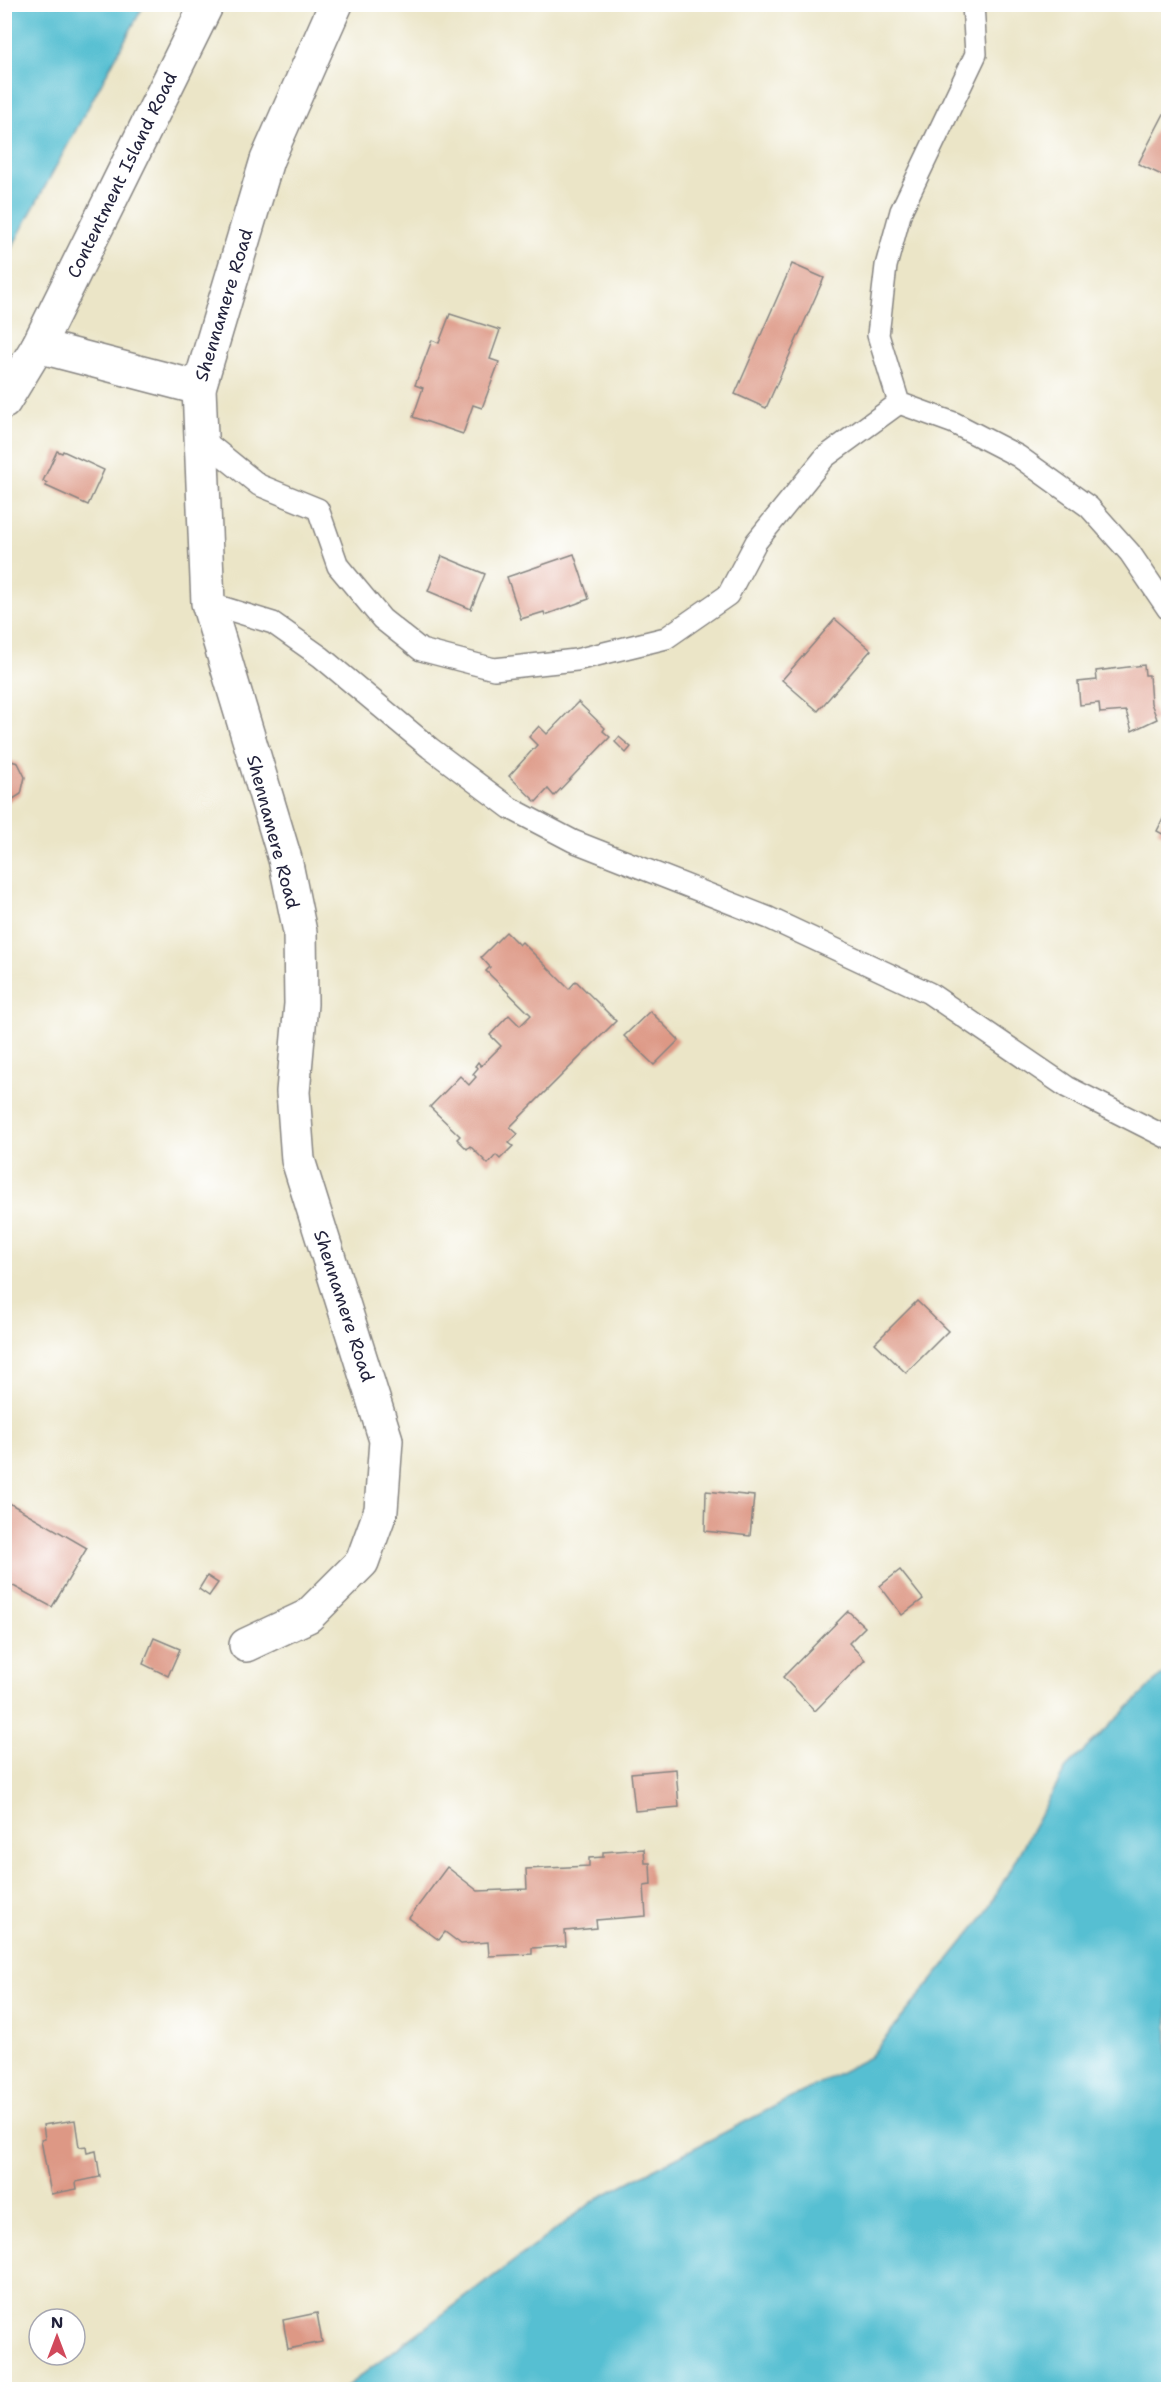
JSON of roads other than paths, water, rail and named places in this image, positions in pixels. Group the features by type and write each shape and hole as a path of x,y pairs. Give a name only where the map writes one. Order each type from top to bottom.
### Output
{"street":[{"name":"Contentment Island Road","path":"4,402 38,346 207,4"},
{"name":"Shennamere Road","path":"246,1646 308,1616 362,1562 381,1510 386,1440 298,1160 293,1092 301,1004 300,932 285,859 208,603 199,387 267,160 336,4"},
{"path":"38,346 199,387"}],"lane":[{"path":"899,403 878,334 886,266 901,211 976,54 973,4"},
{"path":"201,438 259,485 318,509 338,566 382,619 421,650 494,669 576,660 666,638 729,595 756,542 825,457 899,403"},
{"path":"899,403 954,423 1018,456 1089,507 1130,553 1168,609"},
{"path":"208,603 273,623 321,657 430,748 510,808 573,841 769,918 929,993 1067,1087 1168,1138"}],"water":[{"path":"4,5 144,5 5,260"},
{"path":"1165,1672 1168,1673 1168,2389 343,2389 598,2198 870,2057 984,1916 1067,1767"}]}
